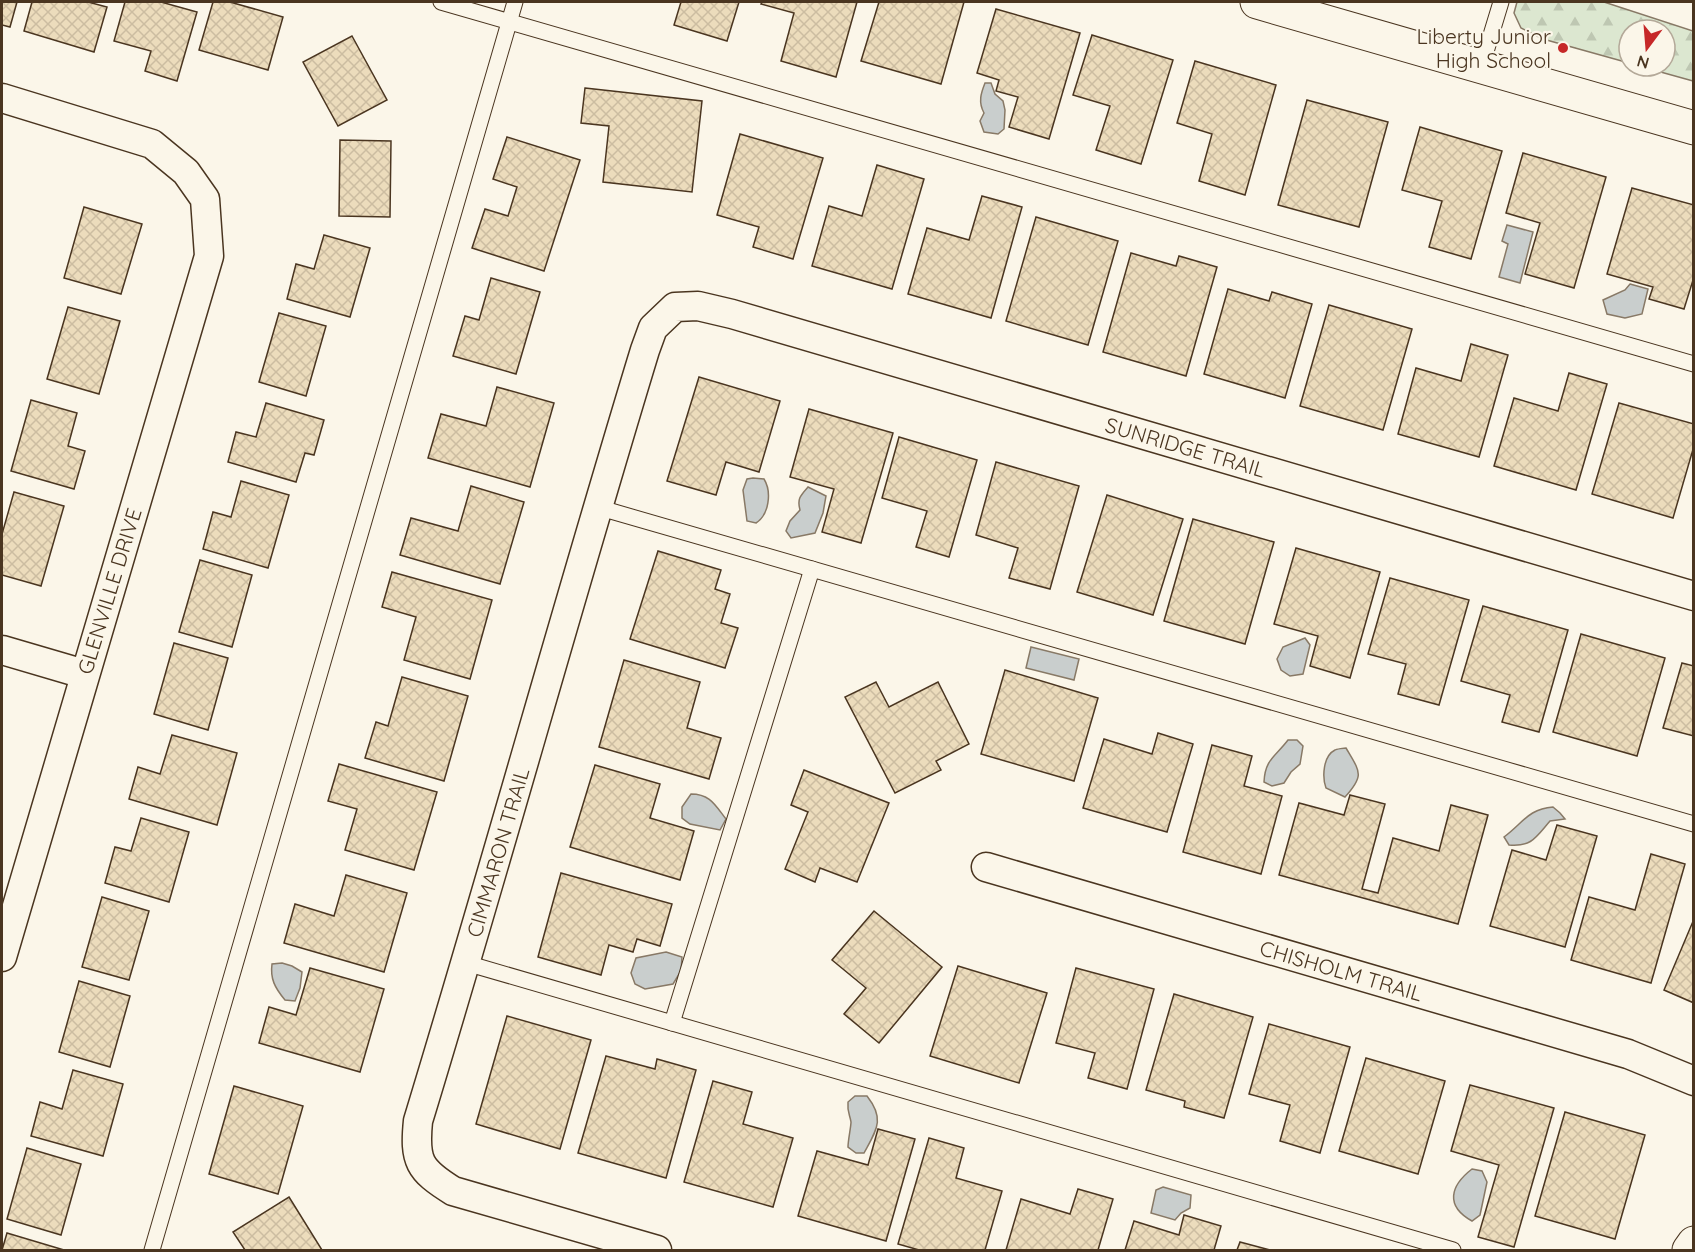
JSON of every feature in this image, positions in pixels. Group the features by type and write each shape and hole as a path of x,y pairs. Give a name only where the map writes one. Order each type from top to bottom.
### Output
{"street":[{"path":"1264,2 1481,68 1694,128"},
{"name":"GLENVILLE DRIVE","path":"2,98 152,144 186,172 205,199 208,256 2,957"},
{"name":"SUNRIDGE TRAIL","path":"675,307 698,306 732,314 1694,596"},
{"name":"CIMMARON TRAIL","path":"657,1251 453,1191 431,1178 421,1165 415,1144 418,1121 645,350 653,327 675,307"},
{"path":"2,650 84,674"},
{"name":"CHISHOLM TRAIL","path":"986,867 1628,1054 1694,1081"},
{"path":"1689,1251 1694,1243"}],"lane":[{"path":"441,2 1694,364"},
{"path":"152,1251 514,2"},
{"path":"1481,68 1501,2"},
{"path":"597,507 1694,824"},
{"path":"672,1023 812,569"},
{"path":"466,963 1453,1251"}],"green space":[{"path":"1517,2 1604,2 1653,18 1617,18 1617,60 1543,39 1521,28 1514,13"},
{"path":"1677,26 1693,31 1693,81 1677,77"}],"shaded area":[{"path":"985,83 991,83 995,94 1003,101 1004,129 998,134 984,132 980,121 984,113 981,94"},
{"path":"1507,225 1533,232 1520,283 1499,277 1508,244 1502,241"},
{"path":"1630,284 1648,289 1642,314 1625,318 1607,314 1603,300 1625,290"},
{"path":"747,479 764,479 768,490 768,503 764,515 756,523 747,521 743,490"},
{"path":"808,487 826,496 823,513 815,533 791,538 786,531 790,521 800,510 800,498"},
{"path":"1305,638 1310,645 1303,674 1290,676 1281,670 1277,659 1283,647"},
{"path":"1031,647 1079,659 1074,680 1026,668"},
{"path":"1288,740 1297,740 1303,746 1300,764 1284,783 1272,786 1264,782 1266,768"},
{"path":"1346,748 1357,768 1358,778 1345,797 1326,788 1324,773 1331,753"},
{"path":"691,794 708,798 719,809 726,819 720,830 690,824 682,818 682,807"},
{"path":"1553,807 1565,819 1550,821 1528,843 1509,845 1504,837 1526,818 1544,808"},
{"path":"666,952 682,957 681,971 673,984 645,989 635,984 631,973 636,958"},
{"path":"282,963 302,972 300,988 295,1001 285,1000 274,983 272,964"},
{"path":"855,1096 867,1096 876,1111 877,1124 864,1153 856,1153 848,1147 851,1122 848,1102"},
{"path":"1472,1169 1482,1171 1487,1182 1480,1215 1472,1221 1458,1209 1454,1196 1459,1182"},
{"path":"1163,1187 1191,1195 1190,1208 1175,1220 1151,1213 1156,1190"}],"building":[{"path":"2,2 17,2 10,27 2,25"},
{"path":"32,2 88,2 107,7 94,52 24,31"},
{"path":"125,2 161,2 197,12 177,81 145,71 151,51 114,41"},
{"path":"213,2 230,2 283,17 268,70 199,50"},
{"path":"681,2 739,2 727,41 674,25"},
{"path":"762,2 857,2 836,77 781,61 794,13 761,4"},
{"path":"879,2 964,2 941,84 861,61"},
{"path":"996,9 1080,33 1049,139 1009,127 1018,97 996,91 999,80 977,73"},
{"path":"1092,35 1173,60 1141,164 1096,150 1110,106 1073,95"},
{"path":"352,36 387,100 338,126 303,62"},
{"path":"1195,61 1276,85 1245,195 1199,181 1212,134 1177,123"},
{"path":"585,88 702,101 692,192 603,182 609,126 581,123"},
{"path":"1307,100 1388,122 1359,227 1278,205"},
{"path":"1420,127 1502,151 1471,259 1429,247 1442,201 1402,190"},
{"path":"740,134 823,158 793,259 753,247 759,227 717,215"},
{"path":"507,137 580,160 544,271 472,248 485,209 508,216 517,187 493,179"},
{"path":"340,140 391,141 390,217 339,216"},
{"path":"1523,153 1606,177 1574,288 1525,274 1540,223 1506,213"},
{"path":"877,165 924,179 892,289 812,266 829,206 862,216"},
{"path":"1632,188 1694,205 1694,277 1684,309 1649,299 1653,287 1607,274"},
{"path":"982,196 1022,207 991,318 908,294 927,228 969,240"},
{"path":"84,207 142,224 121,294 64,278"},
{"path":"1036,217 1118,241 1088,345 1006,321"},
{"path":"324,235 370,248 350,317 287,299 296,264 314,269"},
{"path":"1131,253 1176,266 1179,256 1217,267 1186,376 1103,352"},
{"path":"491,278 540,292 516,374 453,356 465,316 479,320"},
{"path":"1228,289 1269,301 1272,292 1312,304 1285,398 1204,374"},
{"path":"1329,305 1412,329 1383,430 1300,406"},
{"path":"68,307 120,321 99,394 47,379"},
{"path":"279,313 326,326 306,396 259,382"},
{"path":"1471,344 1508,355 1479,457 1398,434 1416,368 1461,381"},
{"path":"1569,373 1607,384 1576,490 1494,466 1514,398 1558,411"},
{"path":"699,377 780,401 759,472 726,462 716,495 667,481"},
{"path":"497,387 554,403 530,487 428,458 441,414 486,426"},
{"path":"31,400 77,413 68,446 85,451 74,489 11,471"},
{"path":"266,403 324,420 314,455 305,453 296,482 228,462 236,432 256,437"},
{"path":"1619,403 1694,424 1694,446 1673,518 1592,494"},
{"path":"809,409 893,433 861,543 822,532 834,489 790,477"},
{"path":"899,437 977,460 949,557 916,547 927,511 882,498"},
{"path":"996,462 1079,486 1050,589 1009,578 1018,548 976,535"},
{"path":"241,481 289,495 268,568 203,549 213,512 231,517"},
{"path":"471,486 524,502 500,584 400,555 411,518 458,531"},
{"path":"14,492 64,506 41,586 2,575 2,534"},
{"path":"1107,495 1183,519 1153,615 1077,592"},
{"path":"1193,519 1274,542 1245,644 1164,621"},
{"path":"1296,548 1380,572 1350,678 1310,666 1318,636 1274,624"},
{"path":"658,551 721,570 715,589 730,594 721,623 738,628 725,668 630,639"},
{"path":"200,560 252,575 232,647 179,632"},
{"path":"392,572 492,600 470,679 404,660 416,617 382,607"},
{"path":"1390,578 1469,600 1439,705 1398,694 1406,664 1368,654"},
{"path":"1483,606 1568,630 1539,732 1502,722 1510,695 1461,681"},
{"path":"1581,634 1665,658 1637,756 1553,732"},
{"path":"174,643 228,658 208,730 154,714"},
{"path":"624,660 700,682 687,728 721,738 709,779 599,747"},
{"path":"1682,663 1694,666 1694,736 1663,728"},
{"path":"1005,670 1098,698 1074,781 981,754"},
{"path":"402,677 468,696 444,781 365,758 376,722 388,726"},
{"path":"876,682 889,707 938,682 969,744 936,761 941,770 895,793 845,697"},
{"path":"1158,733 1193,744 1167,832 1083,808 1104,739 1152,754"},
{"path":"172,735 237,753 217,825 129,799 138,767 160,774"},
{"path":"1212,745 1252,756 1244,786 1282,796 1261,874 1183,852"},
{"path":"339,764 437,792 414,870 345,850 357,809 328,801"},
{"path":"595,765 660,784 650,818 694,831 680,880 570,847"},
{"path":"804,770 889,803 857,882 820,868 815,882 785,869 808,812 791,805"},
{"path":"1350,795 1385,804 1362,889 1378,893 1393,838 1439,851 1451,805 1488,815 1458,924 1279,875 1299,803 1344,815"},
{"path":"141,818 189,832 169,902 105,883 115,847 131,851"},
{"path":"1557,825 1597,836 1565,947 1490,926 1512,850 1546,860"},
{"path":"1651,854 1685,864 1651,983 1571,960 1589,897 1635,910"},
{"path":"561,873 672,904 660,946 637,939 633,952 609,945 601,975 538,957"},
{"path":"346,875 407,893 384,972 284,943 295,904 334,916"},
{"path":"102,897 149,911 129,980 82,967"},
{"path":"874,911 942,967 879,1043 844,1014 866,988 832,960"},
{"path":"1694,919 1694,1003 1664,990"},
{"path":"958,966 1047,993 1019,1083 930,1056"},
{"path":"310,968 384,989 360,1072 259,1043 269,1007 296,1015"},
{"path":"1076,968 1154,989 1127,1089 1088,1078 1095,1053 1056,1043"},
{"path":"79,981 130,996 110,1067 59,1052"},
{"path":"1174,994 1253,1017 1224,1118 1184,1107 1185,1101 1146,1090"},
{"path":"507,1016 591,1040 560,1149 476,1124"},
{"path":"1269,1024 1350,1047 1320,1153 1280,1141 1290,1105 1249,1094"},
{"path":"606,1056 655,1069 657,1059 696,1070 666,1178 578,1153"},
{"path":"1366,1058 1445,1081 1418,1174 1339,1151"},
{"path":"73,1070 123,1084 103,1156 31,1136 40,1102 62,1109"},
{"path":"713,1081 752,1092 743,1124 793,1138 773,1207 684,1182"},
{"path":"1470,1085 1554,1108 1514,1247 1478,1237 1499,1165 1451,1151"},
{"path":"234,1086 303,1106 278,1194 209,1174"},
{"path":"1565,1112 1645,1135 1615,1239 1535,1216"},
{"path":"878,1129 915,1139 886,1241 798,1216 817,1151 868,1165"},
{"path":"929,1138 964,1148 956,1178 1002,1191 985,1250 919,1250 898,1244"},
{"path":"27,1148 81,1164 61,1235 7,1219"},
{"path":"1078,1189 1113,1199 1098,1250 1006,1250 1021,1199 1070,1214"},
{"path":"289,1197 322,1250 245,1250 233,1232"},
{"path":"1184,1215 1221,1226 1214,1250 1125,1250 1134,1221 1179,1235"},
{"path":"7,1233 64,1250 2,1250"},
{"path":"1240,1242 1270,1250 1237,1250"}],"place":[{"name":"Liberty Junior High School","path":"1563,48"}]}
